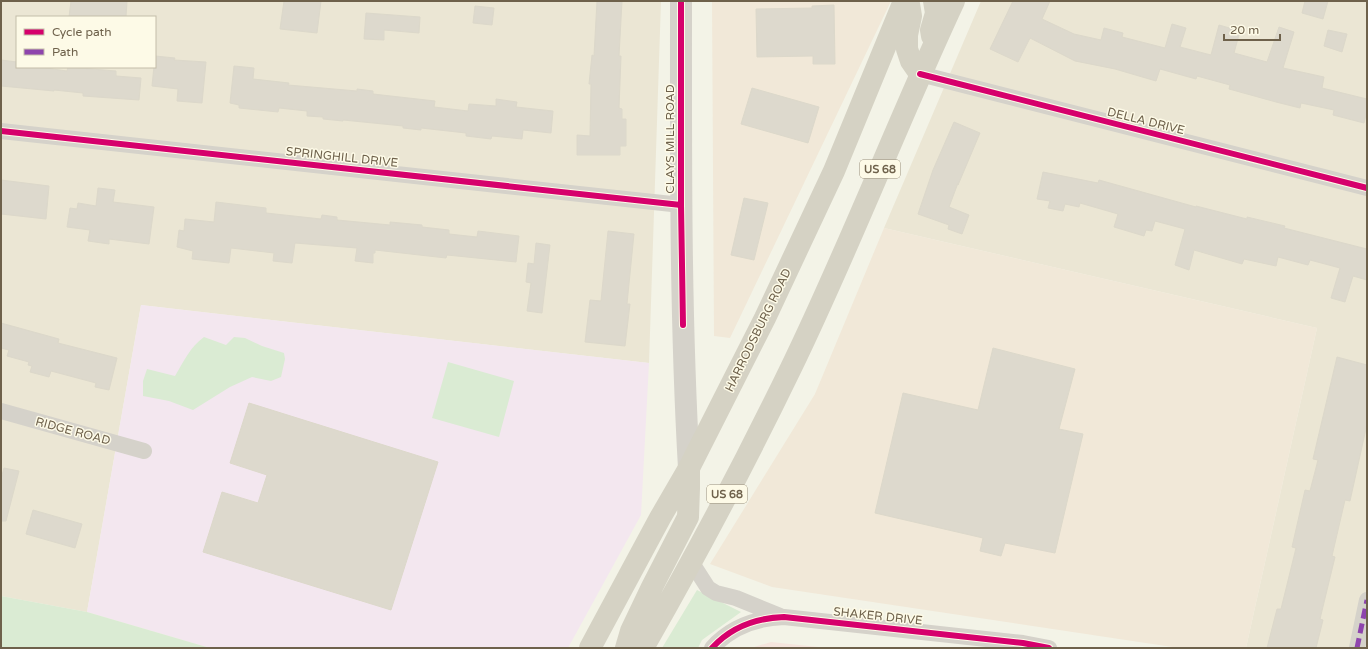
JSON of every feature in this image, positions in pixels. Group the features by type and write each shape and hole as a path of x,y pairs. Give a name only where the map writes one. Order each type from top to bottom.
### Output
{"main road":[{"name":"CLAYS MILL ROAD","path":"682,1 681,205 685,405 689,468"},
{"name":"HARRODSBURG ROAD","path":"590,648 660,518 689,468 767,312 834,171 904,1"},
{"path":"908,1 911,16 906,35 907,48 911,62 920,74"},
{"path":"933,47 931,30 936,13 934,1"},
{"name":"US 68","path":"643,648 692,563 793,364 873,186 920,74 954,1"},
{"path":"626,648 631,631 688,517 689,468"}],"street":[{"name":"DELLA DRIVE","path":"920,74 1367,188"},
{"name":"SPRINGHILL DRIVE","path":"1,131 681,205"},
{"name":"RIDGE ROAD","path":"1,411 144,450"},
{"path":"692,563 708,588 716,593 736,598 784,617"},
{"path":"1357,648 1367,600"},
{"name":"SHAKER DRIVE","path":"712,648 718,641 733,630 749,622 784,617 1049,648"}],"shaded area":[{"path":"1,1 661,1 649,363 141,305 87,612 1,596"},
{"path":"712,1 891,1 730,338 714,336"},
{"path":"981,1 1367,1 1367,648 1246,648 1317,328 884,228"},
{"path":"884,228 1317,328 1246,648 1179,648 772,587 710,564 815,394"},
{"path":"141,305 649,363 641,515 568,648 210,648 87,612"},
{"path":"771,642 828,648 751,648"}],"green space":[{"path":"204,337 226,345 234,337 245,338 262,346 284,353 285,359 281,377 271,381 252,377 230,387 193,410 169,401 143,396 143,381 147,369 175,376 191,350"},
{"path":"448,362 514,381 499,437 432,418"},
{"path":"697,590 741,612 702,640 698,648 662,648"},
{"path":"1,596 87,612 210,648 1,648"}],"building":[{"path":"71,1 127,1 126,16 69,16"},
{"path":"284,1 321,1 317,33 280,29"},
{"path":"597,1 622,1 619,56 621,56 619,108 622,109 622,119 626,119 626,146 620,146 620,155 577,155 577,135 590,136 591,84 589,84 592,55 594,56"},
{"path":"1013,1 1050,1 1042,19 1074,34 1101,40 1104,28 1123,33 1122,37 1165,48 1172,24 1186,28 1180,47 1211,55 1219,25 1240,31 1234,53 1267,62 1279,27 1294,32 1283,68 1324,77 1322,88 1367,99 1367,111 1364,123 1333,115 1334,110 1301,103 1300,108 1229,89 1230,85 1197,76 1196,79 1160,69 1156,81 1115,69 1075,61 1030,38 1018,62 990,49"},
{"path":"1305,1 1328,1 1323,19 1302,13"},
{"path":"834,5 835,64 813,64 813,56 757,57 756,9 812,8 812,6"},
{"path":"475,6 494,8 492,25 473,23"},
{"path":"366,13 420,17 419,33 384,30 384,40 364,39"},
{"path":"1328,30 1347,34 1342,52 1324,46"},
{"path":"156,56 175,58 174,60 206,62 202,103 177,101 178,89 152,86 154,68 156,68"},
{"path":"1,60 16,62 16,68 46,68 67,71 68,68 80,68 116,71 116,76 141,78 139,100 83,96 83,93 1,86"},
{"path":"234,66 254,68 253,79 289,83 288,85 373,91 373,94 435,101 434,107 468,111 469,104 496,106 496,99 517,102 516,107 553,111 551,133 523,130 522,139 492,136 491,139 466,136 466,133 421,128 421,130 403,128 403,126 323,119 323,117 307,116 307,111 279,108 278,112 239,108 239,105 230,103"},
{"path":"752,88 819,107 808,143 741,124"},
{"path":"954,122 980,133 949,207 969,215 962,234 948,229 949,225 918,214 933,170"},
{"path":"1043,172 1098,183 1099,180 1196,207 1285,226 1284,228 1367,249 1367,280 1353,276 1345,302 1331,298 1340,268 1310,260 1308,265 1278,257 1276,266 1244,259 1242,264 1194,250 1189,270 1175,265 1185,229 1155,221 1152,231 1146,230 1144,236 1114,227 1118,214 1080,203 1079,207 1065,204 1063,211 1048,208 1050,201 1037,199"},
{"path":"1,180 49,186 46,219 1,214"},
{"path":"98,188 115,190 113,202 154,207 149,244 109,239 109,244 88,241 90,230 67,227 70,208 77,209 78,203 96,206"},
{"path":"744,198 768,203 754,260 731,255"},
{"path":"216,202 266,208 266,213 321,219 322,215 337,217 337,220 390,225 390,222 422,225 422,227 449,230 449,234 477,237 478,231 519,236 516,262 447,255 446,258 375,250 375,253 373,253 373,263 355,261 357,248 295,243 292,263 273,261 274,253 231,248 229,263 192,259 193,251 177,247 179,230 184,231 185,219 214,222"},
{"path":"608,231 634,234 627,304 630,304 625,346 585,342 590,300 601,301"},
{"path":"536,243 550,245 542,313 527,311 531,283 526,282 528,263 534,264"},
{"path":"1,323 59,339 58,343 117,358 109,390 95,387 96,383 51,371 49,377 30,372 32,366 28,365 29,362 7,356 9,350 1,348"},
{"path":"993,348 1075,369 1059,429 1083,434 1055,553 1005,543 1001,556 980,551 983,538 875,513 903,393 978,410"},
{"path":"1337,357 1367,365 1367,424 1350,501 1345,500 1332,556 1335,557 1320,619 1323,620 1316,648 1267,648 1277,609 1281,609 1296,548 1292,547 1305,490 1310,491 1318,460 1313,459"},
{"path":"249,403 438,462 391,610 203,552 222,492 258,503 267,475 230,463"},
{"path":"4,468 19,471 6,521 1,521 1,479"},
{"path":"33,510 82,524 75,548 26,534"}],"marked path":[{"path":"1357,648 1367,600"}],"cycle path":[{"path":"681,1 681,205 683,325"},
{"path":"920,74 1367,188"},
{"path":"1,131 681,205"},
{"path":"712,648 727,634 744,625 763,619 784,617 1023,643 1049,648"}]}
